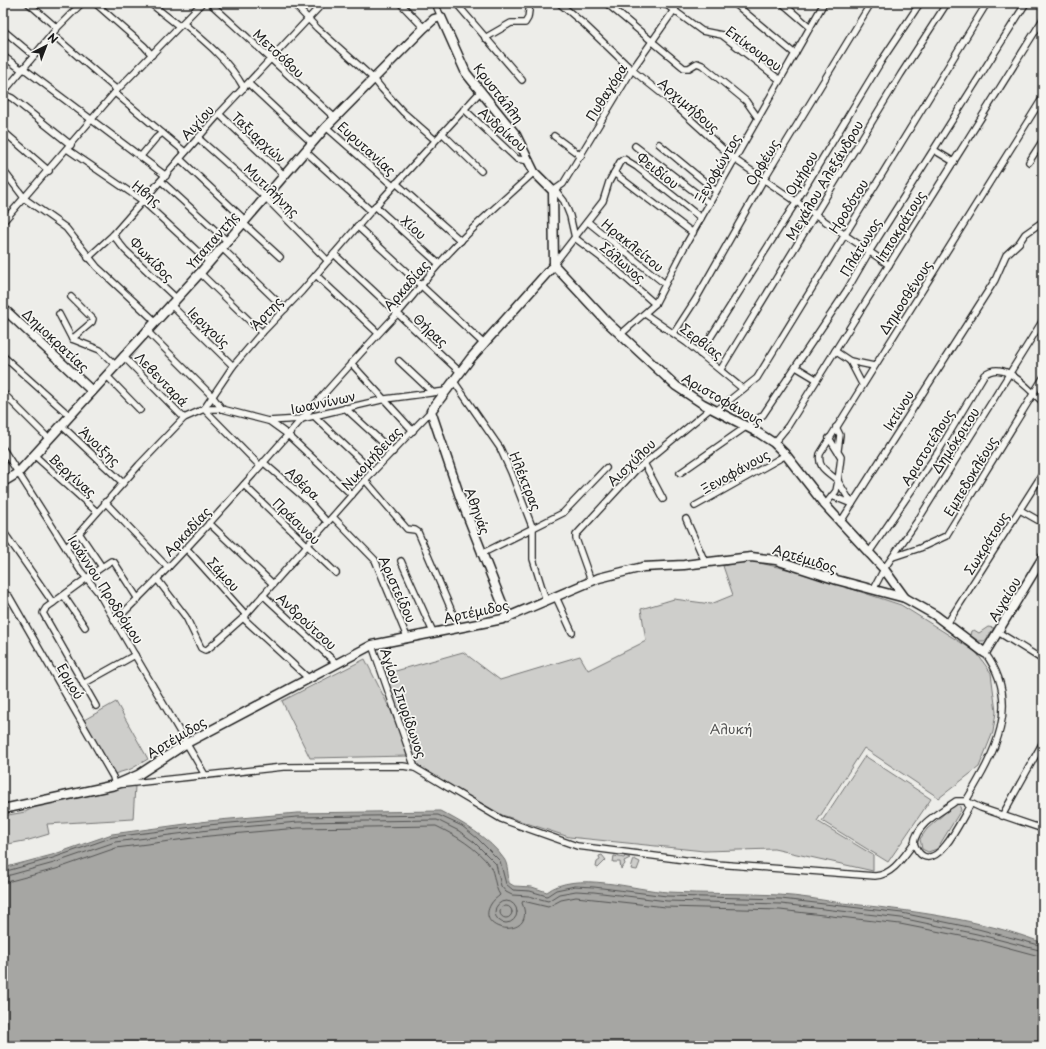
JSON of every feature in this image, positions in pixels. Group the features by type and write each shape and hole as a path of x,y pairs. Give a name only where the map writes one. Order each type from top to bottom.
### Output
{"street":[{"path":"28,3 57,28"},
{"path":"3,93 57,28 82,3"},
{"path":"95,3 152,55"},
{"path":"150,3 181,24 223,59 236,74 244,88"},
{"path":"4,218 24,199 116,91 202,3"},
{"name":"Μετσόβου","path":"210,3 335,118"},
{"path":"293,3 309,20 374,79 402,112 435,140"},
{"name":"Αιγίου","path":"88,258 113,235 219,114 309,20 323,3"},
{"path":"400,3 424,28"},
{"name":"Κρυστάλλη","path":"435,3 460,62 516,135 530,161 534,172 554,191"},
{"path":"456,3 522,80"},
{"path":"485,38 511,23 525,23 528,18 530,3"},
{"name":"Αρχιμήδους","path":"559,3 585,25 632,70 667,98 734,159 889,265"},
{"path":"606,3 684,68 689,68 697,63 702,65 746,101 758,118"},
{"name":"Επίκουρου","path":"664,3 702,30 722,35 780,80"},
{"name":"Πυθαγόρα","path":"554,191 563,184 632,70 679,3"},
{"path":"734,3 795,54"},
{"path":"782,3 810,27"},
{"name":"Ξενοφώντος","path":"620,335 655,304 716,191 824,3"},
{"name":"Ορφέως","path":"674,333 696,299 764,179 871,3"},
{"name":"Ομήρου","path":"700,354 796,202 882,60 920,3"},
{"name":"Μεγάλου Αλεξάνδρου","path":"720,369 816,215 901,74 947,3"},
{"name":"Ηροδότου","path":"714,409 757,378 987,3"},
{"name":"Πλάτωνος","path":"680,473 748,427 763,415 847,290 869,252 1026,3"},
{"path":"316,12 318,28"},
{"name":"Υπαπαντής","path":"3,482 18,473 62,425 146,330 200,273 208,261 326,127 424,28 434,20 441,17"},
{"name":"Ιπποκράτους","path":"774,443 788,426 816,379 1043,19"},
{"path":"3,30 34,56"},
{"path":"52,34 162,134 185,152"},
{"path":"3,56 141,156 166,176"},
{"path":"249,84 312,143"},
{"name":"Άρτης","path":"204,409 233,366 316,275 394,184 481,91"},
{"name":"Ηβης","path":"3,93 12,98 69,147 143,202 208,261"},
{"name":"Δημοσθένους","path":"838,481 819,464 820,454 862,384 1043,97"},
{"name":"Ανδρίκου","path":"464,109 517,159 530,161"},
{"name":"Ταξιαρχών","path":"219,114 284,176"},
{"name":"Ευρυτανίας","path":"326,127 461,241"},
{"path":"3,131 49,170"},
{"path":"442,133 482,170"},
{"path":"141,156 156,138 162,134"},
{"path":"554,136 581,156"},
{"name":"Μυτιλήνης","path":"198,138 265,197 328,261"},
{"path":"1028,162 1043,140"},
{"path":"659,144 716,191"},
{"path":"635,146 709,204"},
{"path":"934,150 954,162"},
{"name":"Χίου","path":"305,151 439,264"},
{"path":"180,159 280,257"},
{"name":"Φειδίου","path":"614,173 620,162 624,159 627,160 701,218"},
{"path":"3,170 24,199 66,228 84,249 88,258 155,321"},
{"name":"Αρκαδίας","path":"115,621 168,568 244,485 351,362 422,286 439,264 461,241 534,172"},
{"path":"554,264 576,238 604,200 609,182 614,173 693,233"},
{"path":"161,181 224,244 285,309"},
{"path":"554,191 564,202 570,216 576,238"},
{"path":"554,191 554,264"},
{"name":"Ηρακλείτου","path":"588,222 665,284"},
{"name":"Ικτίνου","path":"840,523 994,280 1006,256 1019,243 1025,234 1043,222"},
{"path":"358,226 484,344"},
{"name":"Φωκίδος","path":"113,235 124,250 176,298"},
{"name":"Σόλωνος","path":"576,238 612,266 655,304"},
{"name":"Θήρας","path":"334,254 460,372"},
{"name":"Αριστοφάνους","path":"554,264 620,335 676,386 774,443 786,455 840,523 884,569 904,598"},
{"name":"Νικομήδειας","path":"157,579 186,617 203,650 208,649 245,616 308,546 327,522 334,517 365,480 431,411 453,380 554,264"},
{"path":"200,273 262,333"},
{"path":"316,275 378,332"},
{"path":"71,297 93,319 92,322 72,339"},
{"name":"Ιεριχούς","path":"170,304 233,366"},
{"name":"Δημοκρατίας","path":"3,308 92,390"},
{"path":"59,314 72,339 100,350 115,365"},
{"name":"Σερβίας","path":"645,314 674,333 743,389"},
{"name":"Δημόκριτου","path":"873,590 884,569 1011,374 1043,320"},
{"path":"146,330 212,396 222,409"},
{"path":"834,351 850,361 874,366"},
{"path":"3,356 70,416"},
{"name":"Λεβενταρά","path":"123,356 184,418"},
{"path":"399,361 432,392"},
{"path":"850,361 862,384"},
{"path":"351,362 413,431"},
{"path":"796,367 816,379"},
{"name":"Αριστοτέλους","path":"868,554 938,452 984,375 994,369 1000,369 1011,374"},
{"path":"1011,374 1043,402"},
{"path":"106,375 140,410"},
{"name":"Εμπεδοκλέους","path":"893,557 920,548 946,536 1043,378"},
{"name":"Ηλέκτρας","path":"453,380 500,448 511,472 533,529 533,559 546,601"},
{"name":"Ιωαννίνων","path":"204,409 222,409 268,421 301,419 385,399 446,391"},
{"path":"3,393 49,439"},
{"path":"345,408 393,452"},
{"path":"66,548 105,502 184,418 204,409"},
{"name":"Αθέρα","path":"204,409 262,464 308,501 327,522"},
{"name":"Αισχύλου","path":"591,582 576,539 576,535 644,463 714,409"},
{"name":"Αθηνάς","path":"431,411 481,554 508,618"},
{"path":"314,416 373,472"},
{"path":"268,421 287,434 352,495"},
{"name":"Άνοιξης","path":"62,425 123,483"},
{"path":"836,427 840,434 838,450"},
{"path":"825,505 838,486 841,461 838,450 829,438"},
{"name":"Ιωάννου Προδρόμου","path":"3,449 66,548 87,579 98,592 205,775"},
{"name":"Βεργίνας","path":"34,455 97,512"},
{"name":"Ξενοφάνους","path":"695,506 786,455"},
{"path":"644,463 664,499"},
{"path":"481,554 564,513 606,468"},
{"name":"Σωκράτους","path":"947,624 1043,473"},
{"path":"365,480 407,529 416,530 459,628"},
{"path":"838,481 852,504"},
{"name":"Πράσινου","path":"244,485 336,573"},
{"path":"832,496 852,504"},
{"path":"105,502 168,568"},
{"path":"1020,510 1043,523"},
{"name":"Αριστείδου","path":"334,517 375,560 407,637"},
{"path":"686,519 705,562"},
{"path":"209,523 273,584"},
{"path":"3,531 53,603"},
{"path":"79,533 102,567"},
{"name":"Σάμου","path":"186,548 245,616 308,678"},
{"name":"Αιγαίου","path":"985,653 1043,557"},
{"name":"Αρτέμιδος","path":"3,809 115,785 138,775 187,743 372,645 508,618 612,574 643,567 741,558 766,558 904,598 924,608 985,653"},
{"path":"96,706 44,616 44,610 102,567 113,561 138,599"},
{"path":"401,561 433,632"},
{"name":"Ερμού","path":"3,593 9,596 113,777 115,785"},
{"name":"Ανδρούτσου","path":"263,595 336,663"},
{"path":"64,596 85,627"},
{"path":"556,597 572,632"},
{"path":"998,632 1043,660"},
{"name":"Αγίου Σπυρίδωνος","path":"372,645 415,768"},
{"path":"914,843 918,852 926,857 935,856 939,853 968,808 966,801 989,763 1002,718 1000,681 996,670 985,653"},
{"path":"83,684 135,655"},
{"path":"1002,816 1042,745"},
{"path":"115,785 283,767 403,766 415,768 505,821 568,844 594,849 716,864 877,876 890,871 914,843 919,832 926,823 956,801 966,801 1002,816 1042,829 1043,822"}],"green space":[{"name":"Αλυκή","path":"746,560 800,572 901,605 976,652 991,673 996,712 993,732 979,767 939,798 864,748 817,821 873,855 873,871 774,849 704,851 569,837 502,815 424,770 417,763 385,674 463,652 500,680 580,656 588,670 646,641 641,609 674,599 711,604 733,595 723,566"},
{"path":"988,627 994,628 985,641 978,641 970,635 971,631 974,630 979,633"},
{"path":"365,659 391,711 409,756 310,758 282,701"},
{"path":"116,702 148,759 131,769 114,774 84,720"},
{"path":"865,756 931,799 888,862 822,821"},
{"path":"135,786 133,819 47,824 49,834 3,845 3,816 25,812 47,801 95,791"},
{"path":"959,804 961,810 937,849 928,852 922,849 920,839 927,829 954,805"},
{"path":"602,855 606,860 598,868 596,867 597,862 600,860 599,856"},
{"path":"614,856 624,858 625,856 630,858 624,861 625,864 621,869 620,862 613,862"},
{"path":"634,859 640,862 637,870 631,869"}],"water":[{"path":"440,811 466,825 483,837 498,851 505,861 509,883 514,886 532,887 547,892 559,886 573,882 589,882 668,892 795,896 918,912 995,928 1043,943 1043,1046 3,1046 3,868 52,855 112,834 208,821 297,813"}]}
